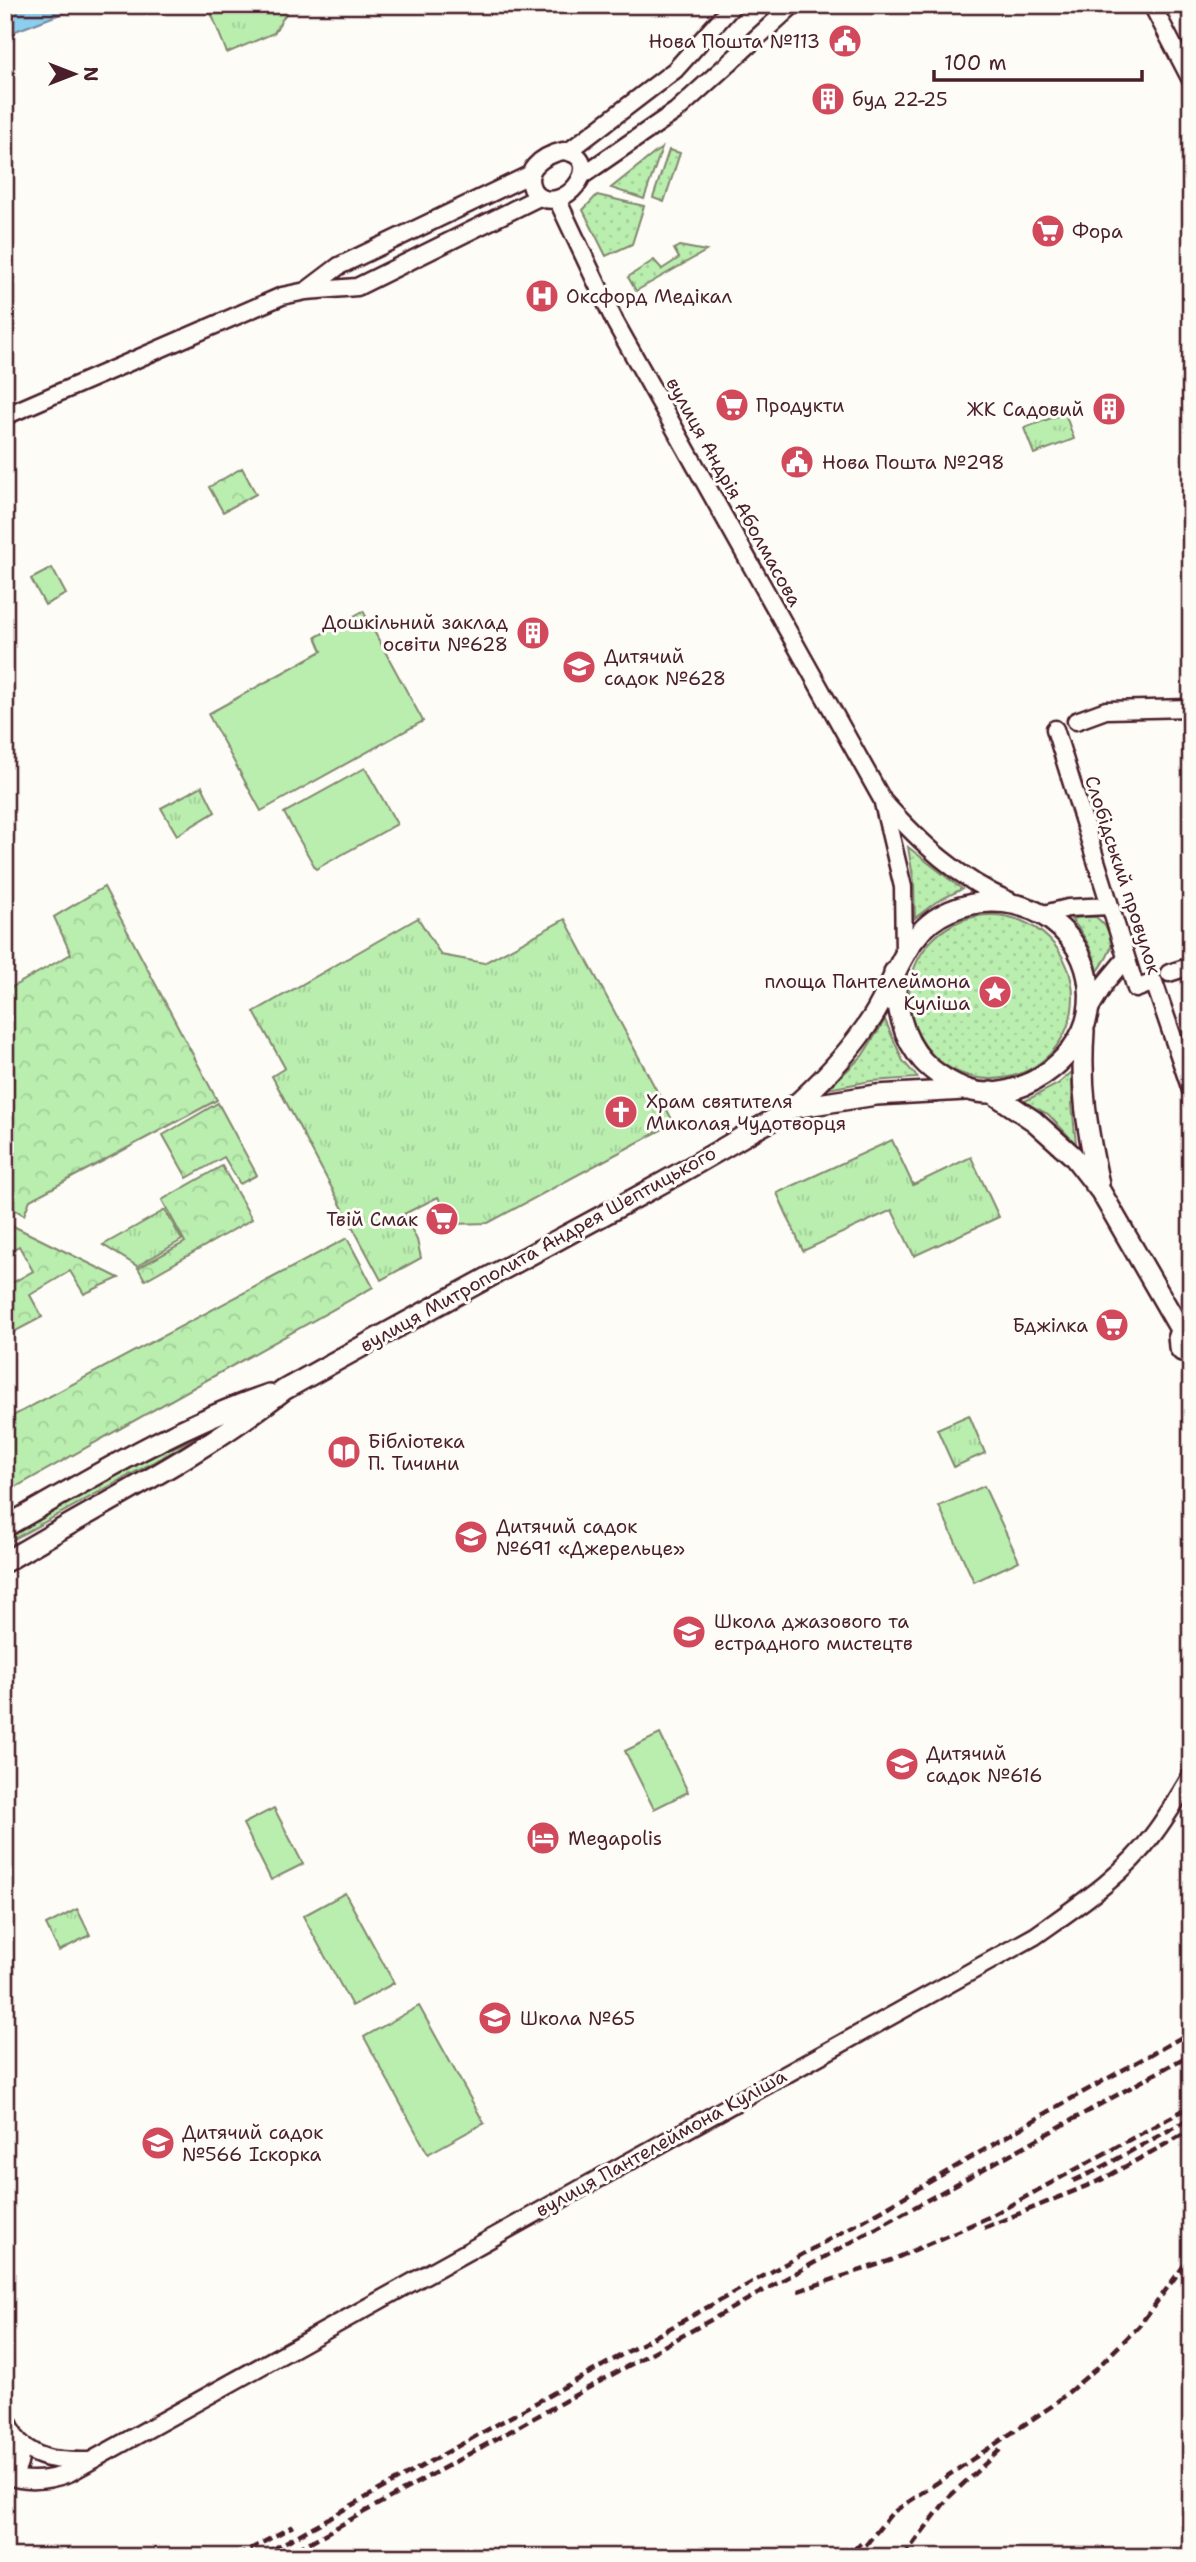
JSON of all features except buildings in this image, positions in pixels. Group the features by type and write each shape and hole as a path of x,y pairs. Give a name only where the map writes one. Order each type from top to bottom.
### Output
{"main road":[{"path":"1086,1018 1074,1046 1058,1064 1027,1084 990,1092 969,1090 944,1078 923,1061 905,1034 894,972 904,953 927,926 947,912 971,904 995,902 1018,905 1044,914 1058,925 1074,943 1084,965 1089,988 1082,1065 1083,1099 1101,1192"},
{"name":"вулиця Митрополита Андрея Шептицького","path":"5,1562 189,1457 243,1422 284,1390 674,1177 793,1108 832,1071 856,1042 876,1013 894,972"},
{"name":"вулиця Митрополита Андрея Шептицького","path":"793,1108 876,1095 969,1090"},
{"path":"990,1092 1057,1140 1101,1192 1186,1330 1177,1341 1179,1347 1182,1351 1191,1352"},
{"name":"вулиця Митрополита Андрея Шептицького","path":"5,1527 174,1432 228,1408 284,1390"}],"street":[{"path":"729,9 674,70 569,151 553,153 535,166 531,174 531,185 539,197 557,199 575,187 583,175 676,111 793,5"},
{"path":"1152,5 1191,80"},
{"path":"569,151 581,161 583,175"},
{"path":"306,291 339,266 531,174"},
{"path":"5,416 282,296 306,291 357,287 539,197"},
{"name":"вулиця Андрія Аболмасова","path":"557,199 615,322 883,801 922,843 951,868 989,892 1018,905"},
{"path":"1076,721 1106,710 1191,708"},
{"name":"Слобідський провулок","path":"1055,729 1136,989 1154,982 1191,1090"},
{"name":"вулиця Андрія Аболмасова","path":"883,801 903,887 904,953"},
{"path":"1044,914 1068,908 1109,906"},
{"path":"1086,1018 1107,982 1126,958"},
{"path":"1169,973 1191,966"},
{"name":"вулиця Пантелеймона Куліша","path":"5,2473 38,2481 54,2478 90,2460 1035,1936 1093,1895 1130,1861 1153,1836 1191,1776"},
{"path":"5,2415 20,2452 21,2462 16,2470 5,2473"},
{"path":"13,2434 21,2445 46,2459 90,2460"}],"green space":[{"path":"208,5 291,5 274,33 227,53"},
{"path":"662,148 644,199 611,188 656,152"},
{"path":"669,150 680,153 664,202 653,198"},
{"path":"597,195 644,206 632,244 606,256 583,210"},
{"path":"679,246 706,251 636,291 628,277 654,260 662,269 679,258 674,249"},
{"path":"1065,413 1074,439 1034,454 1024,428"},
{"path":"242,468 256,494 223,512 209,487"},
{"path":"52,568 66,594 45,605 31,579"},
{"path":"363,611 423,721 261,811 208,714 322,651 316,637"},
{"path":"365,768 397,824 316,869 284,813"},
{"path":"202,786 215,812 177,835 161,808"},
{"path":"908,847 962,889 936,902 915,918 914,883"},
{"path":"104,887 217,1100 30,1200 24,1215 5,1204 5,991 71,954 54,917"},
{"path":"991,915 1022,921 1049,939 1067,966 1073,997 1067,1028 1049,1055 1022,1073 991,1079 960,1073 933,1055 915,1028 909,997 915,966 933,939 960,921"},
{"path":"1096,917 1111,937 1108,956 1098,971 1088,943 1071,919"},
{"path":"418,918 441,955 484,963 565,919 674,1123 488,1223 452,1224 438,1197 404,1214 417,1240 421,1258 381,1280 272,1076 285,1068 254,1012"},
{"path":"885,1020 903,1061 918,1078 871,1081 828,1089 862,1056"},
{"path":"1072,1072 1076,1144 1048,1114 1023,1102 1058,1084"},
{"path":"218,1103 257,1175 240,1184 224,1157 187,1178 163,1135"},
{"path":"892,1140 913,1185 971,1157 999,1217 914,1256 892,1210 803,1251 777,1193"},
{"path":"222,1166 252,1219 145,1280 138,1268 185,1242 162,1200"},
{"path":"165,1210 182,1240 137,1266 103,1245"},
{"path":"5,1222 119,1278 84,1294 70,1271 30,1295 42,1317 14,1332 5,1315 5,1287 33,1271 19,1246 5,1254"},
{"path":"347,1238 373,1287 5,1493 5,1420"},
{"path":"969,1415 985,1453 954,1467 937,1429"},
{"path":"197,1437 5,1544 5,1535 104,1478"},
{"path":"984,1486 1019,1561 974,1582 939,1506"},
{"path":"660,1734 688,1792 654,1809 625,1751"},
{"path":"274,1808 303,1864 271,1880 243,1824"},
{"path":"345,1893 394,1983 352,2006 303,1916"},
{"path":"77,1909 90,1935 59,1951 46,1925"},
{"path":"419,2006 484,2123 428,2154 364,2037"}],"water":[{"path":"5,5 84,5 5,35"}],"railway":[{"path":"259,2557 882,2210 1060,2105 1191,2032"},
{"path":"283,2557 1191,2054"},
{"path":"798,2291 892,2260 989,2217 1191,2106"},
{"path":"1073,2181 1191,2118"},
{"path":"984,2228 1101,2180 1191,2130"},
{"path":"856,2557 892,2513 1052,2406 1097,2368 1139,2326 1191,2256"},
{"path":"903,2557 949,2497 1001,2449"},
{"path":"236,2557 293,2526"},
{"path":"840,2557 862,2542"}],"place":[{"name":"Нова Пошта №113","path":"845,41"},
{"name":"буд 22-25","path":"828,99"},
{"name":"Фора","path":"1048,231"},
{"name":"Оксфорд Медікал","path":"542,296"},
{"name":"Продукти","path":"732,405"},
{"name":"ЖК Садовий","path":"1109,409"},
{"name":"Нова Пошта №298","path":"797,462"},
{"name":"Дошкільний заклад освіти №628","path":"533,633"},
{"name":"Дитячий садок №628","path":"579,667"},
{"name":"площа Пантелеймона Куліша","path":"995,992"},
{"name":"Храм святителя Миколая Чудотворця","path":"621,1112"},
{"name":"Твій Смак","path":"442,1219"},
{"name":"Бджілка","path":"1112,1325"},
{"name":"Бібліотека П. Тичини","path":"344,1452"},
{"name":"Дитячий садок №691 «Джерельце»","path":"471,1537"},
{"name":"Школа джазового та естрадного мистецтв","path":"689,1632"},
{"name":"Дитячий садок №616","path":"902,1764"},
{"name":"Megapolis","path":"543,1838"},
{"name":"Школа №65","path":"495,2018"},
{"name":"Дитячий садок №566 Іскорка","path":"158,2143"}]}
